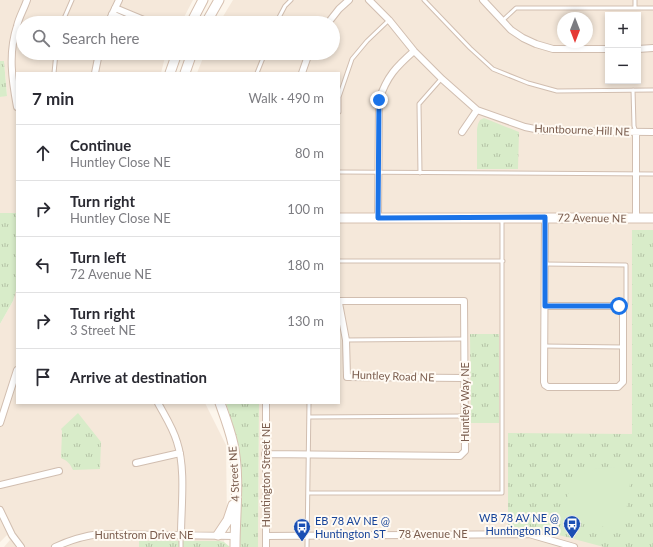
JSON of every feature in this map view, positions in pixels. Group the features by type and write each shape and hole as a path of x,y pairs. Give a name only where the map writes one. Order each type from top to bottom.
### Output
{"street":[{"path":"21,16 27,0"},
{"path":"116,16 112,14 119,0"},
{"path":"195,16 203,0"},
{"path":"210,16 219,0"},
{"path":"334,16 349,0"},
{"name":"Huntbourne Hill NE","path":"369,0 389,20 414,51 442,79 477,110 525,127 545,131 653,132"},
{"path":"483,0 502,21 523,38 536,44 553,49 605,49"},
{"path":"115,8 134,16"},
{"path":"16,30 11,52 11,71 16,102"},
{"path":"641,48 653,48"},
{"path":"378,218 379,100 385,84 397,66 414,51"},
{"path":"95,72 98,60"},
{"path":"170,72 175,60"},
{"path":"185,72 190,60"},
{"path":"302,72 307,60"},
{"path":"462,132 477,110"},
{"path":"636,132 636,218"},
{"path":"545,217 544,264 545,385 548,387 621,386 623,382 623,309 619,306 545,306"},
{"name":"72 Avenue NE","path":"340,218 653,218"},
{"name":"Huntley Way NE","path":"265,454 460,456 465,451 464,301 340,302"},
{"name":"Huntley Road NE","path":"340,307 346,340 347,377 464,378"},
{"path":"0,423 14,388 16,376"},
{"path":"159,404 170,423 180,453 182,469 181,535"},
{"name":"4 Street NE","path":"220,404 234,446 236,496 235,547"},
{"name":"Huntington Street NE","path":"266,404 266,547"},
{"path":"136,463 180,453"},
{"path":"0,485 59,471"},
{"path":"218,535 228,520 236,496"},
{"path":"0,510 12,535 21,547"},
{"name":"Huntstrom Drive NE","path":"55,547 70,540 100,534 235,536"},
{"name":"78 Avenue NE","path":"266,536 529,534 554,544 574,547"}],"lane":[{"path":"65,16 72,0"},
{"path":"280,16 285,6 291,0"},
{"path":"424,0 470,48 493,69 528,83 557,91 653,90"},
{"path":"635,0 635,7"},
{"path":"502,21 516,8 653,8"},
{"path":"340,97 352,59 367,41 389,20"},
{"path":"54,72 55,60"},
{"path":"257,72 262,60"},
{"path":"420,173 419,104 442,79"},
{"path":"633,90 634,126 636,132"},
{"path":"340,172 653,174"},
{"path":"308,493 502,493 502,217"},
{"path":"340,261 503,261"},
{"path":"544,264 626,265 626,304 621,307"},
{"path":"346,340 464,339"},
{"path":"544,346 623,347"},
{"path":"307,547 309,404"},
{"path":"309,417 464,416"},
{"path":"181,535 181,547"}],"shaded area":[{"path":"0,0 193,0 185,16 16,16 16,60 164,60 161,72 16,72 16,213 0,213 0,97 7,95 4,61 0,61"},
{"path":"233,0 653,0 653,547 258,547 259,404 340,404 340,72 197,72 202,60 340,60 340,16 223,16"},
{"path":"16,290 16,404 206,404 226,445 227,517 224,542 139,541 139,547 4,547 10,540 7,535 0,542 0,324 13,301"}],"green space":[{"path":"0,61 4,61 7,96 0,97"},
{"path":"484,118 519,132 518,169 477,169 477,129 480,120"},
{"path":"0,213 16,213 16,290 13,301 0,324"},
{"path":"632,230 653,230 653,547 604,547 540,530 508,529 508,433 632,434"},
{"path":"470,334 499,334 499,423 471,423"},
{"path":"226,404 259,404 258,547 240,547 240,460 236,436"},
{"path":"78,413 101,442 100,469 73,470 65,460 61,458 61,429"},
{"path":"615,467 632,469 624,527 620,531 564,517 568,494 578,477 595,469"},
{"path":"139,541 220,541 224,542 230,547 139,547"}],"place":[{"name":"WB 78 AV NE @ Huntington RD","path":"572,539"},
{"name":"EB 78 AV NE @ Huntington ST","path":"302,542"}],"route":[{"path":"379,100 378,218 545,217 545,306 619,306"}]}
